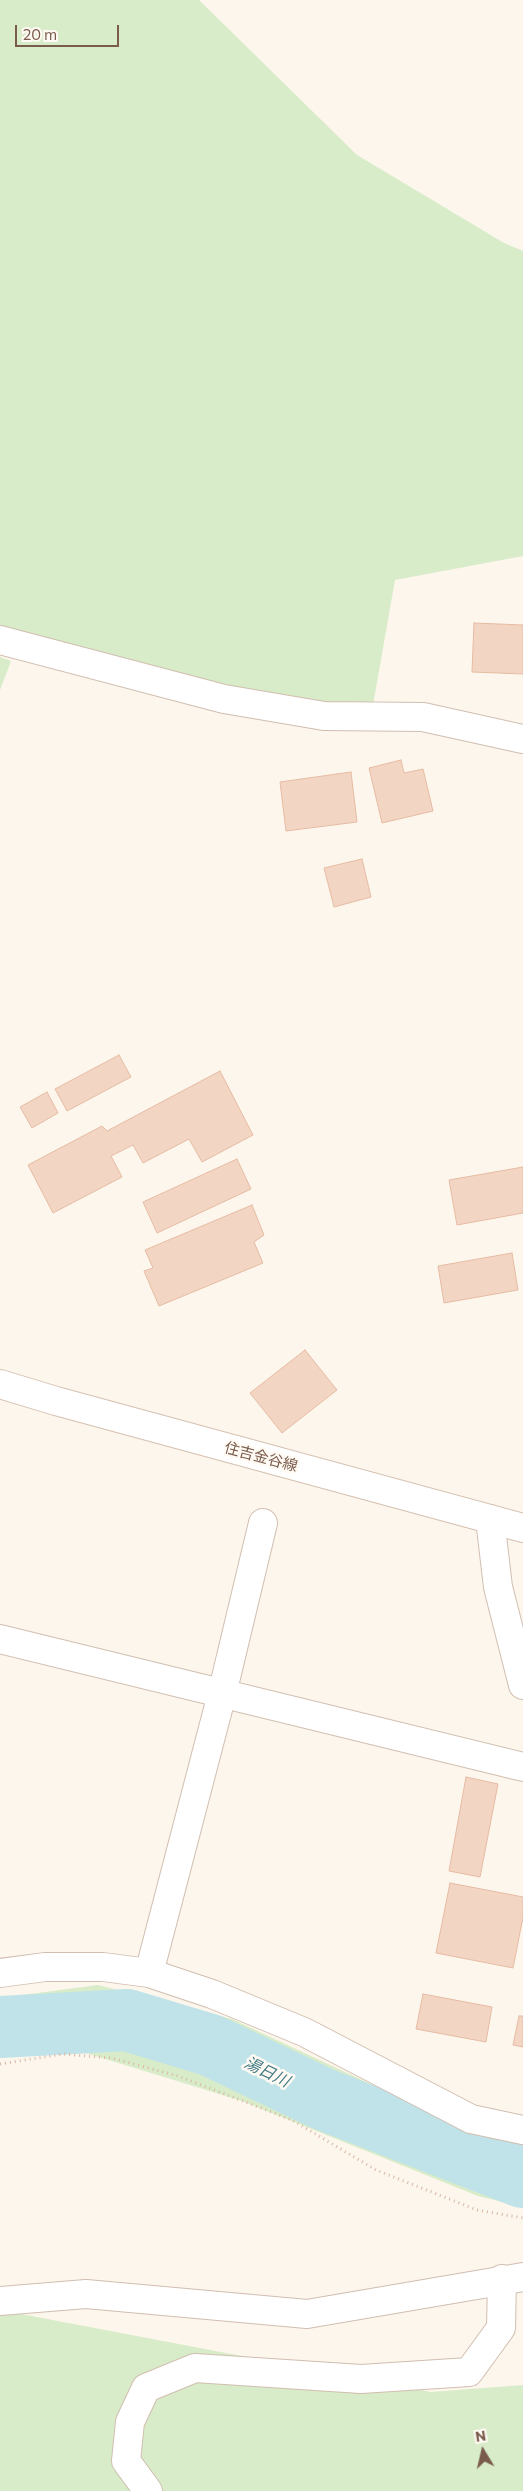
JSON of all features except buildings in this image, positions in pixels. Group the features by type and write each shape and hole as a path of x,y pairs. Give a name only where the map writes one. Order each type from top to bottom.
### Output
{"street":[{"path":"0,640 224,699 324,716 423,717 523,739"},
{"name":"住吉金谷線","path":"0,1384 56,1401 523,1528"},
{"path":"490,1519 498,1587 523,1685"},
{"path":"149,1973 222,1694 263,1523"},
{"path":"0,1639 523,1766"},
{"path":"0,1973 45,1967 103,1967 149,1973 212,1994 304,2032 471,2118 523,2130"},
{"path":"0,2301 86,2294 307,2314 512,2278 501,2328 469,2372 361,2379 194,2368 146,2388 130,2422 126,2461 148,2491"}],"path":[{"path":"0,2064 64,2054 112,2058 178,2076 292,2120 384,2173 477,2210 523,2218"}],"green space":[{"path":"0,0 199,0 357,155 504,243 523,251 523,556 395,580 373,705 224,699 0,625"},
{"path":"0,657 11,661 0,690"},
{"path":"98,1985 232,2019 456,2124 523,2137 523,2207 478,2196 242,2101 60,2045 0,2056 0,1998"},
{"path":"0,2310 431,2392 523,2385 523,2491 0,2491"}],"waterway":[{"name":"湯日川","path":"0,2027 127,2020 210,2045 323,2099 523,2177"}]}
